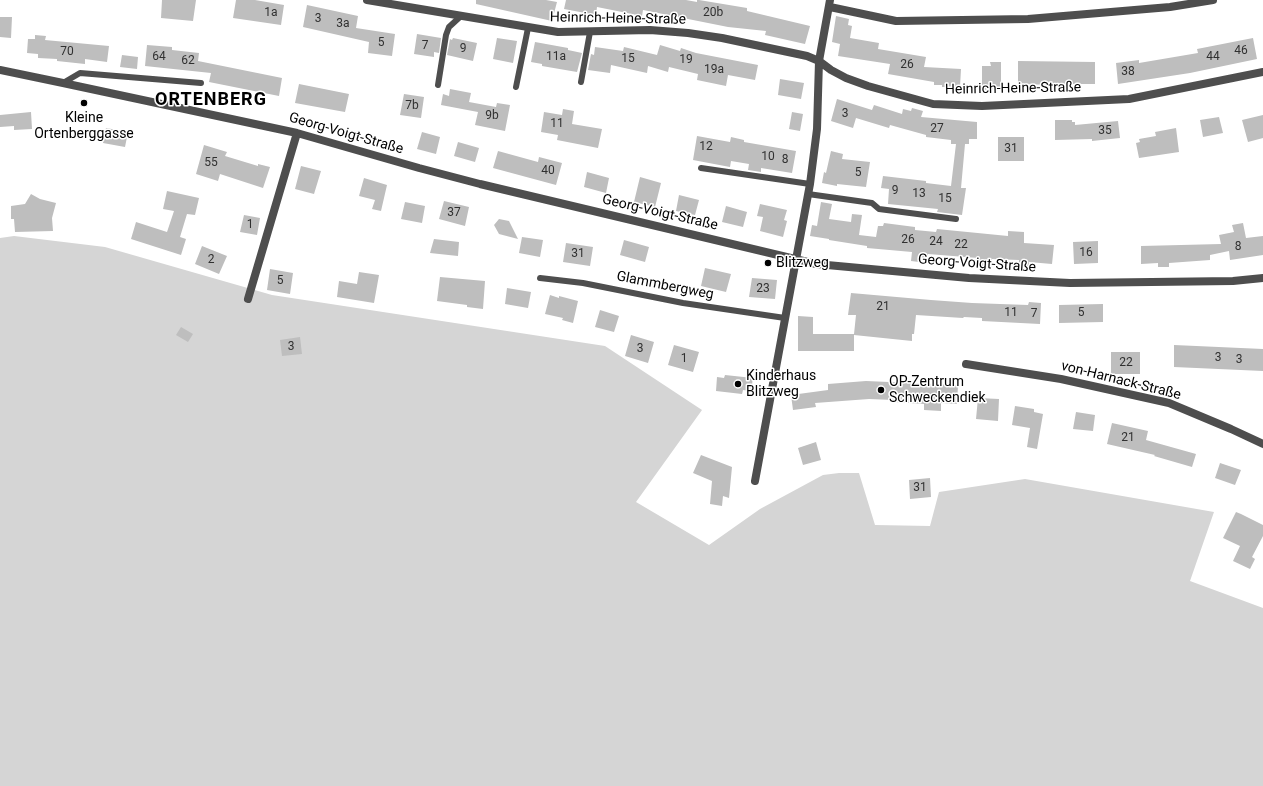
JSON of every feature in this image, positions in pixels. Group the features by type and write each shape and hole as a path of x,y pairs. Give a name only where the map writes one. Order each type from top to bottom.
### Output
{"street":[{"name":"Heinrich-Heine-Straße","path":"367,0 558,32 650,30 688,33 722,38 807,56 820,61 831,70 846,78 868,86 933,104 982,106 1129,99 1263,72"},
{"path":"755,481 810,184 817,129 820,61 830,4 896,21 1028,19 1170,7 1213,0"},
{"name":"Georg-Voigt-Straße","path":"0,70 297,133 473,182 816,264 969,278 1062,283 1233,281 1263,278"},
{"path":"248,299 297,133"},
{"name":"von-Harnack-Straße","path":"966,364 1061,379 1169,403 1231,428 1263,444"}],"lane":[{"path":"438,85 446,35 450,27 461,16"},
{"path":"516,87 528,28"},
{"path":"581,82 590,32"},
{"path":"63,83 80,73 201,83"},
{"path":"701,168 810,184"},
{"path":"808,194 872,203 879,209 956,219"},
{"name":"Glammbergweg","path":"540,278 583,282 683,303 785,318"}],"shaded area":[{"path":"14,236 105,247 272,295 605,346 702,410 636,502 709,545 760,509 823,475 839,473 859,473 875,525 930,526 939,492 1025,479 1214,512 1190,581 1263,608 1263,786 0,786 0,238"}],"building":[{"path":"162,0 196,0 193,21 161,18"},
{"path":"236,0 255,0 284,5 281,25 233,18"},
{"path":"476,0 546,0 557,2 552,21 476,4"},
{"path":"566,0 686,0 697,2 697,0 699,0 747,8 747,11 810,26 805,44 765,35 766,31 728,27 643,10 642,16 597,7 596,15 564,9"},
{"path":"307,5 358,16 356,28 395,34 392,56 368,53 369,42 303,27"},
{"path":"836,16 849,19 848,25 852,26 850,38 879,43 878,49 926,57 924,67 961,69 960,87 942,87 942,85 934,85 934,82 888,74 890,64 838,56 840,44 832,42"},
{"path":"0,17 12,17 11,38 0,37"},
{"path":"417,34 441,38 439,53 434,52 434,57 414,54"},
{"path":"35,35 46,36 45,40 109,46 107,62 85,59 85,64 57,61 57,59 38,58 38,54 27,53 28,39 35,39"},
{"path":"453,38 477,43 473,61 447,55 450,39 452,40"},
{"path":"497,38 517,41 513,63 493,59"},
{"path":"1253,38 1257,59 1190,73 1118,84 1116,63 1139,60 1139,63 1198,53 1197,49"},
{"path":"535,42 568,48 568,50 582,53 577,72 542,66 542,64 531,62"},
{"path":"147,45 172,47 172,50 199,53 198,61 282,78 279,96 209,82 211,73 145,66"},
{"path":"660,45 680,51 681,48 696,53 758,65 755,80 728,75 726,86 697,80 698,74 669,67 668,72 648,66 647,73 611,65 610,73 588,70 591,54 594,55 595,47 623,51 624,47 657,55"},
{"path":"122,55 138,57 137,69 120,67"},
{"path":"1018,61 1095,62 1095,84 1018,84"},
{"path":"990,62 1001,62 1001,89 982,90 982,66 991,66"},
{"path":"780,79 804,83 801,99 778,95"},
{"path":"299,84 349,94 345,112 295,103"},
{"path":"450,89 471,93 469,102 496,107 497,103 510,105 505,131 475,125 478,112 441,105 443,94 449,96"},
{"path":"404,94 424,97 421,118 400,115"},
{"path":"837,99 872,110 874,105 902,114 903,109 911,111 912,108 923,111 921,117 977,122 977,139 969,139 969,144 965,144 961,188 966,188 962,215 937,212 938,209 888,204 889,189 881,188 883,176 926,181 926,183 951,186 956,144 951,144 951,140 926,137 926,135 890,125 889,128 856,118 853,128 831,121"},
{"path":"563,109 574,111 572,124 602,129 598,148 557,140 558,135 541,132 544,112 562,115"},
{"path":"31,112 32,129 14,130 14,126 0,127 0,115"},
{"path":"792,112 803,114 800,131 789,129"},
{"path":"1263,115 1263,138 1248,142 1242,120"},
{"path":"1219,117 1223,133 1203,137 1200,120"},
{"path":"1055,120 1072,120 1072,122 1075,122 1075,125 1118,121 1120,138 1092,141 1092,139 1055,140"},
{"path":"106,128 128,132 125,147 103,143"},
{"path":"1176,128 1179,152 1139,158 1136,143 1140,142 1139,139 1156,136 1155,132"},
{"path":"422,132 440,137 436,154 417,149"},
{"path":"697,136 730,142 731,137 744,140 744,142 796,151 792,173 761,168 761,172 748,170 749,164 731,161 730,167 693,160"},
{"path":"998,137 1024,137 1024,161 998,161"},
{"path":"458,142 479,148 475,162 454,156"},
{"path":"204,145 227,152 225,156 258,166 258,164 270,167 263,188 220,174 218,181 196,174"},
{"path":"498,151 538,162 539,157 562,163 556,185 493,168"},
{"path":"831,151 843,154 842,159 870,162 866,187 837,184 837,186 822,183"},
{"path":"301,166 321,171 314,194 295,189"},
{"path":"587,172 609,178 606,193 584,187"},
{"path":"640,177 661,183 655,207 634,202"},
{"path":"364,178 387,185 381,211 372,209 375,200 359,196"},
{"path":"167,191 199,198 195,215 187,214 180,237 186,239 181,255 131,239 136,222 167,232 174,211 163,209"},
{"path":"31,194 40,199 56,203 52,218 53,231 15,232 14,219 11,219 11,206 25,204"},
{"path":"679,195 699,200 695,215 676,211"},
{"path":"444,201 469,207 465,226 439,219"},
{"path":"405,202 425,206 422,223 401,219"},
{"path":"821,202 832,204 829,219 851,222 852,214 862,215 859,235 876,237 878,226 883,226 884,223 915,227 915,230 936,232 937,229 1008,236 1008,231 1024,232 1024,243 1054,245 1052,264 1029,262 1029,269 1019,268 1019,260 992,259 991,268 977,267 978,258 928,254 927,263 911,261 912,252 867,248 867,246 810,236 812,225 817,226"},
{"path":"760,204 787,210 784,220 787,221 783,237 760,231 763,217 757,216"},
{"path":"726,206 747,212 743,227 722,222"},
{"path":"244,215 260,218 257,235 240,232"},
{"path":"499,219 509,221 518,239 499,234 494,225"},
{"path":"1243,223 1246,238 1263,236 1263,255 1230,260 1229,251 1210,255 1210,260 1169,263 1169,267 1158,267 1158,263 1141,264 1141,246 1221,244 1219,235 1234,232 1232,225"},
{"path":"522,237 543,240 540,257 519,253"},
{"path":"434,239 459,242 458,256 430,253"},
{"path":"624,240 649,247 645,262 620,255"},
{"path":"1098,241 1098,263 1074,264 1073,242"},
{"path":"566,243 593,247 590,266 563,262"},
{"path":"202,246 227,256 219,274 195,264"},
{"path":"705,268 731,274 726,292 701,286"},
{"path":"270,269 293,273 290,294 267,290"},
{"path":"359,272 379,275 374,303 337,297 339,281 357,284"},
{"path":"440,277 485,281 483,309 437,301"},
{"path":"752,278 777,280 775,299 749,297"},
{"path":"507,288 531,292 528,308 505,304"},
{"path":"851,293 972,303 1028,305 1029,302 1041,303 1040,324 982,321 982,318 916,315 912,341 854,335 854,351 798,351 798,316 813,317 813,334 854,334 856,315 848,315"},
{"path":"550,295 578,301 573,323 562,320 563,318 545,314"},
{"path":"1103,304 1103,322 1059,323 1059,305"},
{"path":"600,310 619,316 614,332 595,327"},
{"path":"181,327 193,334 188,342 176,335"},
{"path":"631,335 654,342 648,363 625,356"},
{"path":"300,337 302,354 282,356 280,340"},
{"path":"674,345 699,352 693,372 668,365"},
{"path":"1174,345 1263,349 1263,371 1174,367"},
{"path":"1111,352 1140,352 1140,374 1111,374"},
{"path":"725,375 753,378 751,391 743,390 742,394 716,391 717,377 724,378"},
{"path":"866,381 958,385 957,404 941,403 941,411 924,410 924,404 869,399 815,403 816,407 793,410 791,395 828,390 828,384"},
{"path":"978,398 999,399 998,421 976,419"},
{"path":"1015,406 1034,409 1034,412 1043,414 1037,449 1027,447 1030,428 1012,425"},
{"path":"1076,412 1095,415 1093,431 1073,429"},
{"path":"1112,423 1148,431 1146,440 1196,454 1192,467 1154,456 1155,455 1107,444"},
{"path":"816,442 821,460 803,465 798,448"},
{"path":"701,455 732,467 729,498 723,496 722,506 710,504 712,481 693,473"},
{"path":"1220,463 1241,470 1235,485 1215,478"},
{"path":"930,478 931,497 910,499 909,480"},
{"path":"1236,512 1263,525 1263,536 1252,557 1255,559 1250,569 1233,561 1240,546 1223,538"}],"place":[{"name":"Kleine Ortenberggasse","path":"84,103"},
{"name":"Blitzweg","path":"768,263"},
{"name":"Kinderhaus Blitzweg","path":"738,384"},
{"name":"OP-Zentrum Schweckendiek","path":"881,390"}],"district":[{"name":"ORTENBERG","path":"211,100"}]}
